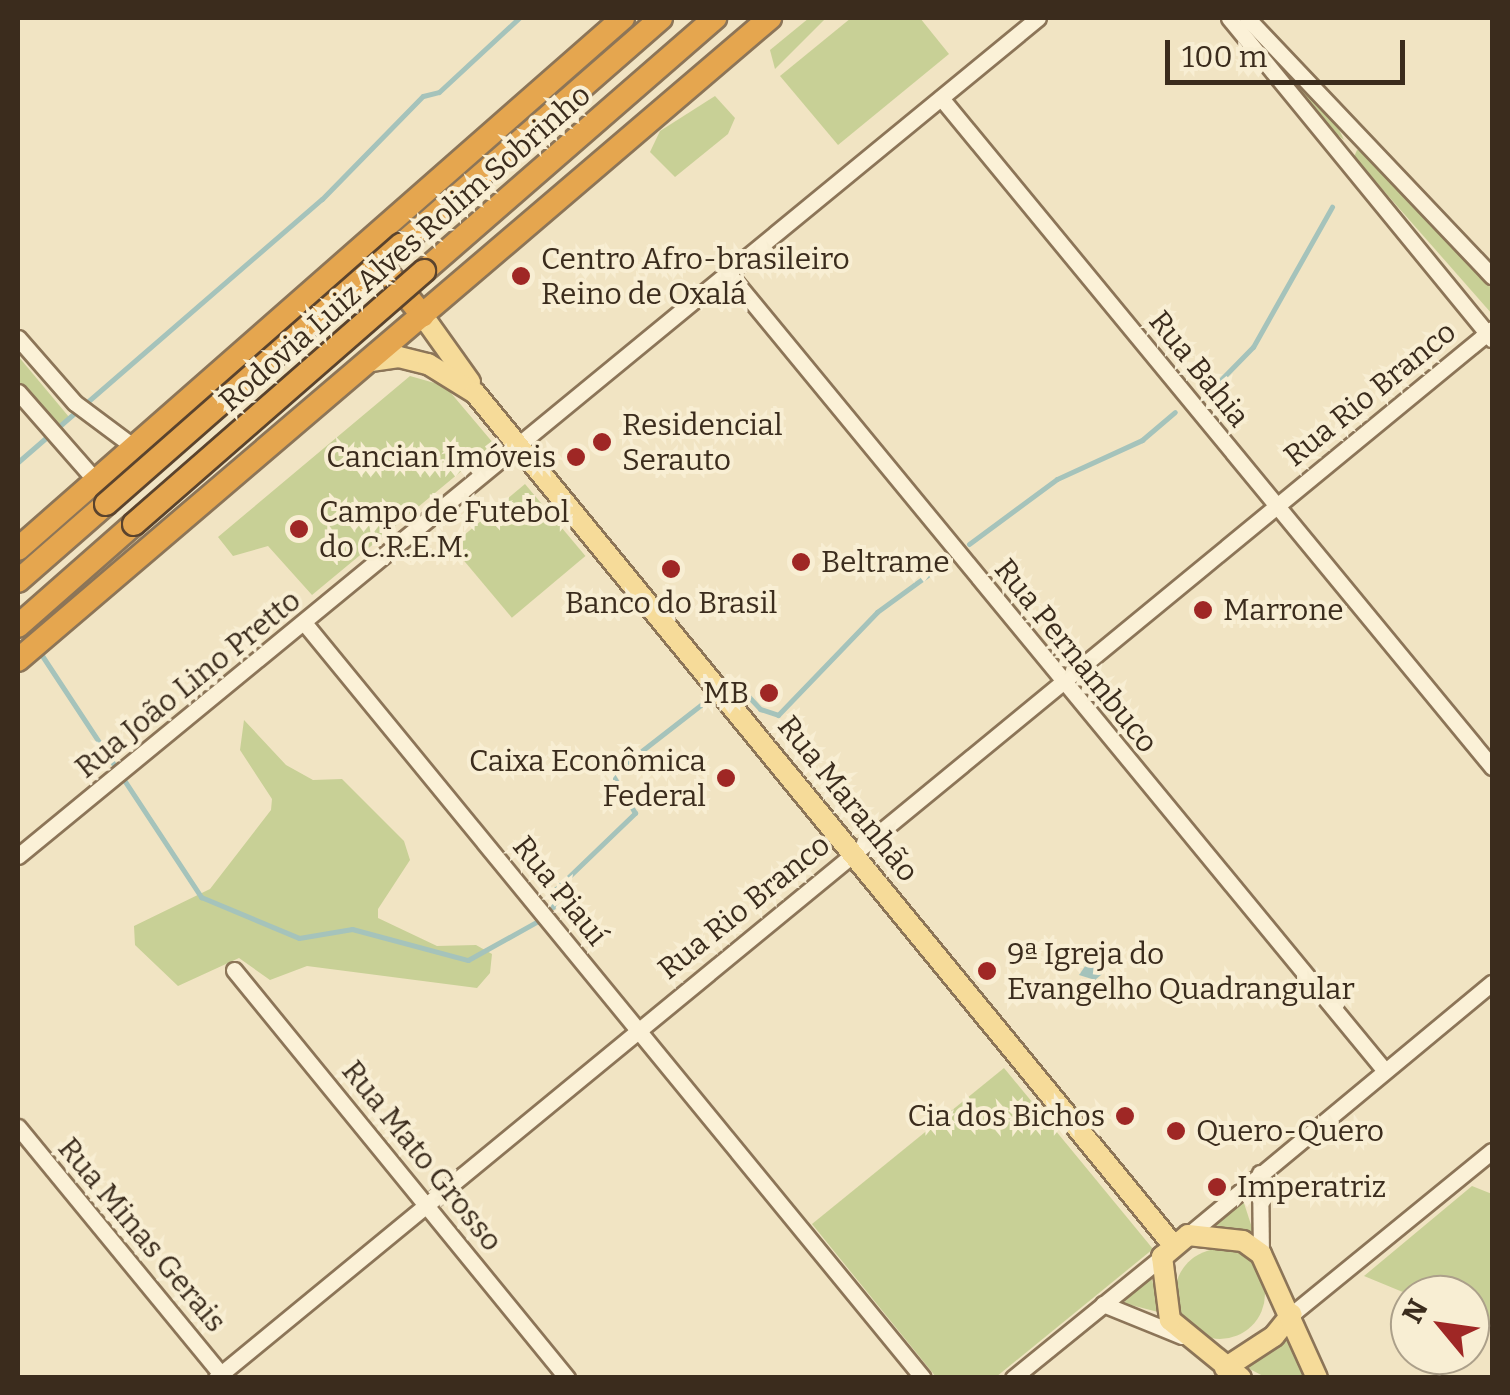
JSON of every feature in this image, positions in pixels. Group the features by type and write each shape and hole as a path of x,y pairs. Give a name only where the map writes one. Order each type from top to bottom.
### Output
{"highway":[{"path":"18,550 623,18"},
{"name":"Rodovia Luiz Alves Rolim Sobrinho","path":"18,582 661,18"},
{"name":"Rodovia Luiz Alves Rolim Sobrinho","path":"18,626 715,18"},
{"path":"18,660 770,18"},
{"path":"364,244 423,316"},
{"path":"96,480 162,535"}],"main road":[{"name":"Rua Maranhão","path":"423,316 474,393 1174,1246"},
{"name":"Rua Maranhão","path":"371,361 399,357 428,364 474,393"},
{"path":"1292,1314 1274,1336 1227,1374 1182,1336 1164,1300 1174,1246 1243,1241 1261,1254 1292,1314 1317,1378"}],"street":[{"name":"Rua João Lino Pretto","path":"18,856 306,625 1038,18"},
{"path":"1238,19 1492,276"},
{"path":"1238,19 1491,334"},
{"name":"Rua Bahia","path":"941,98 1492,767"},
{"name":"Rua Pernambuco","path":"729,274 1060,681 1385,1071"},
{"name":"Rua Rio Branco","path":"220,1376 425,1202 1060,681 1491,334"},
{"path":"18,338 75,404 134,447"},
{"path":"18,392 96,480"},
{"name":"Rua Piauí","path":"306,625 923,1378"},
{"name":"Rua Mato Grosso","path":"234,970 566,1378"},
{"path":"1013,1378 1492,984"},
{"name":"Rua Minas Gerais","path":"18,1127 220,1376"},
{"path":"1292,1314 1485,1167 1492,1151"},
{"path":"1260,1173 1261,1254"},
{"path":"1102,1304 1182,1336"}],"green space":[{"path":"809,18 826,18 775,69 770,50"},
{"path":"851,18 920,18 949,54 838,145 780,76"},
{"path":"1289,76 1336,123 1344,140 1322,122"},
{"path":"715,96 735,118 728,134 675,177 650,152 660,131"},
{"path":"1357,150 1366,151 1492,289 1492,314 1354,157"},
{"path":"18,356 69,417 57,428 18,382"},
{"path":"410,376 445,386 494,444 312,595 268,546 233,556 218,537"},
{"path":"525,484 585,556 512,618 451,546"},
{"path":"244,720 286,765 313,780 342,779 404,841 410,860 378,909 378,918 437,946 476,945 492,954 490,973 477,988 307,966 270,980 239,958 178,986 135,945 134,926 210,889 271,810 272,799 240,750"},
{"path":"1004,1068 1153,1249 996,1377 936,1377 812,1224"},
{"path":"1472,1186 1492,1194 1492,1329 1490,1275 1390,1275 1390,1287 1364,1276"},
{"path":"1242,1197 1256,1240 1210,1223"},
{"path":"1211,1249 1229,1249 1245,1256 1258,1269 1265,1294 1258,1319 1245,1332 1229,1339 1211,1339 1195,1332 1182,1319 1175,1303 1175,1285 1182,1269 1195,1256"},
{"path":"1151,1277 1162,1313 1123,1303"},
{"path":"1286,1334 1304,1377 1265,1377 1246,1367"}],"water":[{"path":"1107,957 1108,969 1095,980 1079,975 1090,959"}],"waterway":[{"path":"18,462 322,199 423,96 439,92 519,18"},
{"path":"1202,399 1253,347 1332,207"},
{"path":"969,544 1057,479 1142,440 1175,412"},
{"path":"736,683 760,709 778,715 877,612 947,561"},
{"path":"39,651 201,897 299,938 352,929 468,960 540,920"},
{"path":"553,907 556,889 635,813 612,774 702,704"}],"place":[{"name":"Centro Afro-brasileiro Reino de Oxalá","path":"521,276"},
{"name":"Residencial Serauto","path":"602,442"},
{"name":"Cancian Imóveis","path":"576,457"},
{"name":"Campo de Futebol do C.R.E.M.","path":"299,529"},
{"name":"Beltrame","path":"801,562"},
{"name":"Banco do Brasil","path":"671,569"},
{"name":"Marrone","path":"1203,610"},
{"name":"MB","path":"769,693"},
{"name":"Caixa Econômica Federal","path":"726,778"},
{"name":"9ª Igreja do Evangelho Quadrangular","path":"987,971"},
{"name":"Cia dos Bichos","path":"1125,1116"},
{"name":"Quero-Quero","path":"1176,1131"},
{"name":"Imperatriz","path":"1217,1187"}]}
